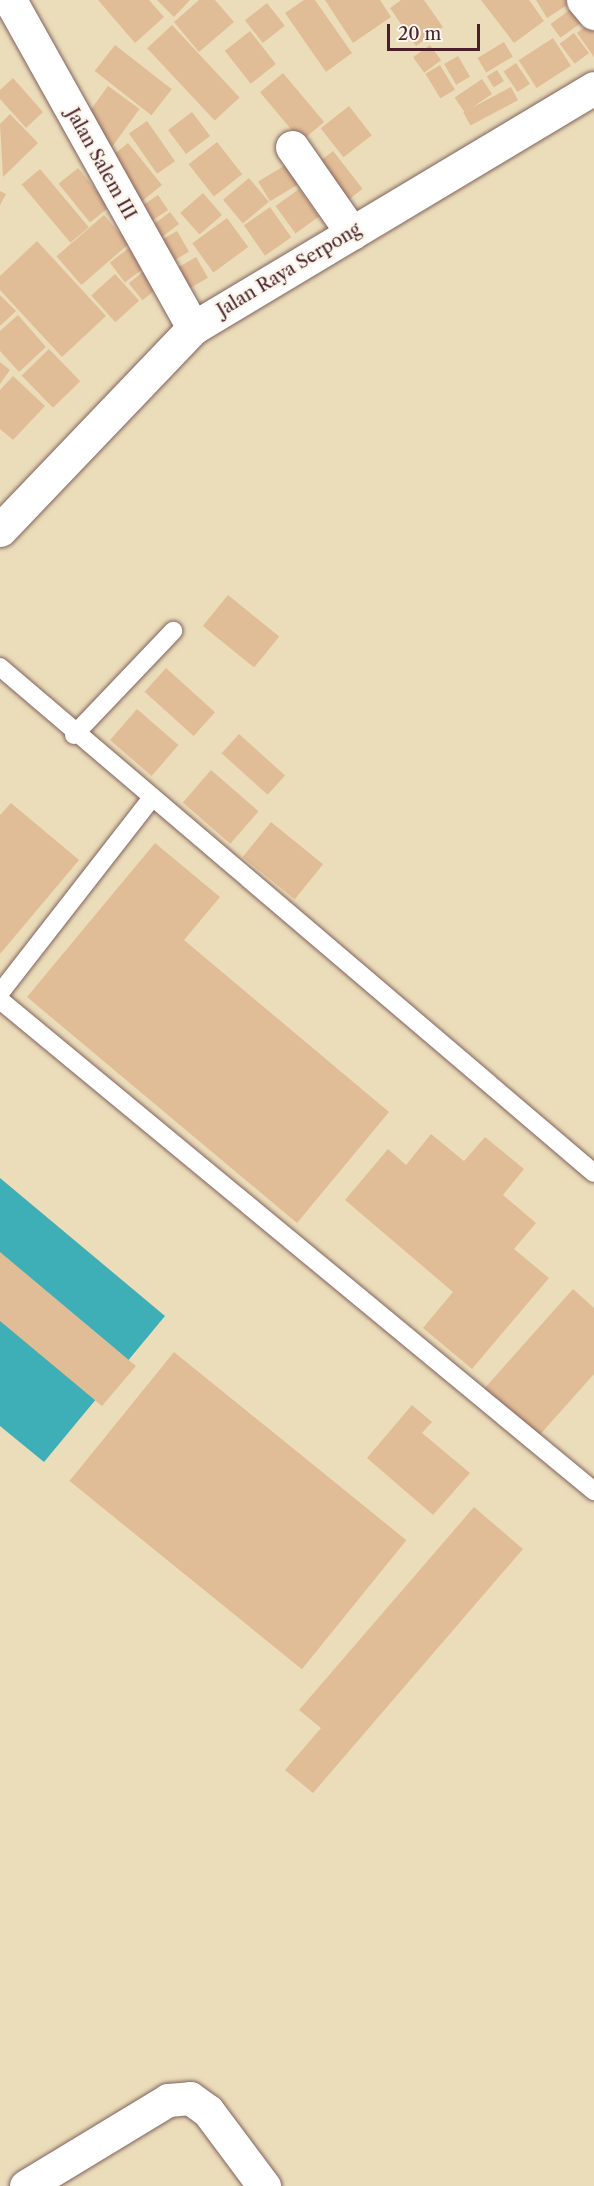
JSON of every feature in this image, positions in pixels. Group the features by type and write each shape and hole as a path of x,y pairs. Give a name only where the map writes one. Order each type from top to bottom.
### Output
{"street":[{"name":"Jalan Salem III","path":"10,0 193,328"},
{"path":"583,0 594,13"},
{"name":"Jalan Raya Serpong","path":"0,530 193,328 294,262 352,233 594,88"},
{"path":"292,147 352,233"},
{"path":"26,2186 168,2100 190,2098 208,2110 264,2186"}],"lane":[{"path":"74,735 173,631"},
{"path":"0,667 74,735 594,1173"},
{"path":"0,993 152,799"},
{"path":"0,1000 594,1491"}],"water":[{"path":"0,1178 165,1316 44,1462 0,1426"}],"building":[{"path":"98,0 149,0 164,17 135,43"},
{"path":"157,0 190,0 174,17"},
{"path":"199,0 215,0 234,22 199,52 174,22"},
{"path":"304,0 315,0 352,53 326,72 285,13"},
{"path":"325,0 380,0 391,17 353,43"},
{"path":"401,0 424,0 443,27 416,46 390,8"},
{"path":"481,0 529,0 544,21 514,43"},
{"path":"536,0 575,0 547,18"},
{"path":"267,3 285,26 263,43 245,20"},
{"path":"578,4 588,18 560,38 550,24"},
{"path":"594,20 594,57 577,33"},
{"path":"172,25 240,97 215,121 147,48"},
{"path":"250,31 276,64 251,84 225,51"},
{"path":"574,33 589,53 575,64 560,44"},
{"path":"553,38 571,66 537,88 519,60"},
{"path":"504,42 513,57 486,73 477,58"},
{"path":"115,45 172,89 151,115 95,71"},
{"path":"430,45 441,60 424,73 413,57"},
{"path":"458,56 470,77 456,85 444,64"},
{"path":"516,63 530,84 518,92 504,71"},
{"path":"440,65 455,90 440,99 425,74"},
{"path":"497,70 504,81 494,87 487,76"},
{"path":"283,73 324,122 301,141 260,92"},
{"path":"13,78 43,112 26,128 0,99 0,90"},
{"path":"482,79 492,94 465,112 455,97"},
{"path":"108,86 140,109 111,148 80,125"},
{"path":"511,87 518,100 470,126 463,112"},
{"path":"349,106 372,135 343,157 321,128"},
{"path":"192,112 210,136 186,154 168,130"},
{"path":"10,114 38,143 3,177 0,124"},
{"path":"147,121 175,161 157,174 129,134"},
{"path":"217,142 242,174 214,196 189,164"},
{"path":"128,143 162,185 139,204 105,162"},
{"path":"333,151 363,189 342,205 313,167"},
{"path":"289,163 301,183 270,201 258,182"},
{"path":"78,168 109,207 90,223 59,184"},
{"path":"40,169 89,227 70,243 22,184"},
{"path":"249,178 269,202 243,224 223,200"},
{"path":"299,189 319,217 296,234 276,206"},
{"path":"0,191 6,194 0,205"},
{"path":"203,193 222,215 199,235 180,213"},
{"path":"158,195 168,210 151,221 141,206"},
{"path":"270,207 291,237 265,256 244,225"},
{"path":"170,212 179,224 157,240 148,228"},
{"path":"104,215 129,244 81,285 56,256"},
{"path":"227,218 248,247 213,272 192,243"},
{"path":"177,231 189,252 172,262 160,241"},
{"path":"37,241 106,316 62,357 0,290 0,276"},
{"path":"129,248 144,268 125,282 110,262"},
{"path":"196,257 208,278 185,291 173,270"},
{"path":"145,270 159,287 143,300 129,283"},
{"path":"115,274 139,301 115,322 91,295"},
{"path":"0,295 16,311 0,326"},
{"path":"18,315 46,347 19,372 0,351 0,331"},
{"path":"49,349 80,381 53,408 22,375"},
{"path":"0,362 10,370 0,384"},
{"path":"13,376 45,406 13,440 0,429 0,390"},
{"path":"228,595 279,637 254,668 203,626"},
{"path":"166,668 215,712 194,736 145,692"},
{"path":"137,709 179,745 152,776 110,740"},
{"path":"239,734 285,775 268,795 222,753"},
{"path":"211,770 259,811 230,844 183,802"},
{"path":"11,803 79,860 0,954 0,815"},
{"path":"271,822 323,864 295,899 243,857"},
{"path":"155,843 220,897 184,940 389,1112 297,1223 27,997"},
{"path":"431,1134 464,1161 485,1137 524,1169 503,1195 536,1223 514,1249 549,1278 472,1369 423,1328 453,1292 345,1200 388,1149 406,1165"},
{"path":"0,1252 136,1366 102,1406 0,1321"},
{"path":"573,1289 594,1308 594,1374 537,1438 483,1390"},
{"path":"174,1352 406,1540 302,1669 70,1481"},
{"path":"412,1405 432,1422 422,1433 470,1473 433,1515 367,1458"},
{"path":"474,1507 523,1549 313,1793 285,1770 321,1728 299,1710"}]}
